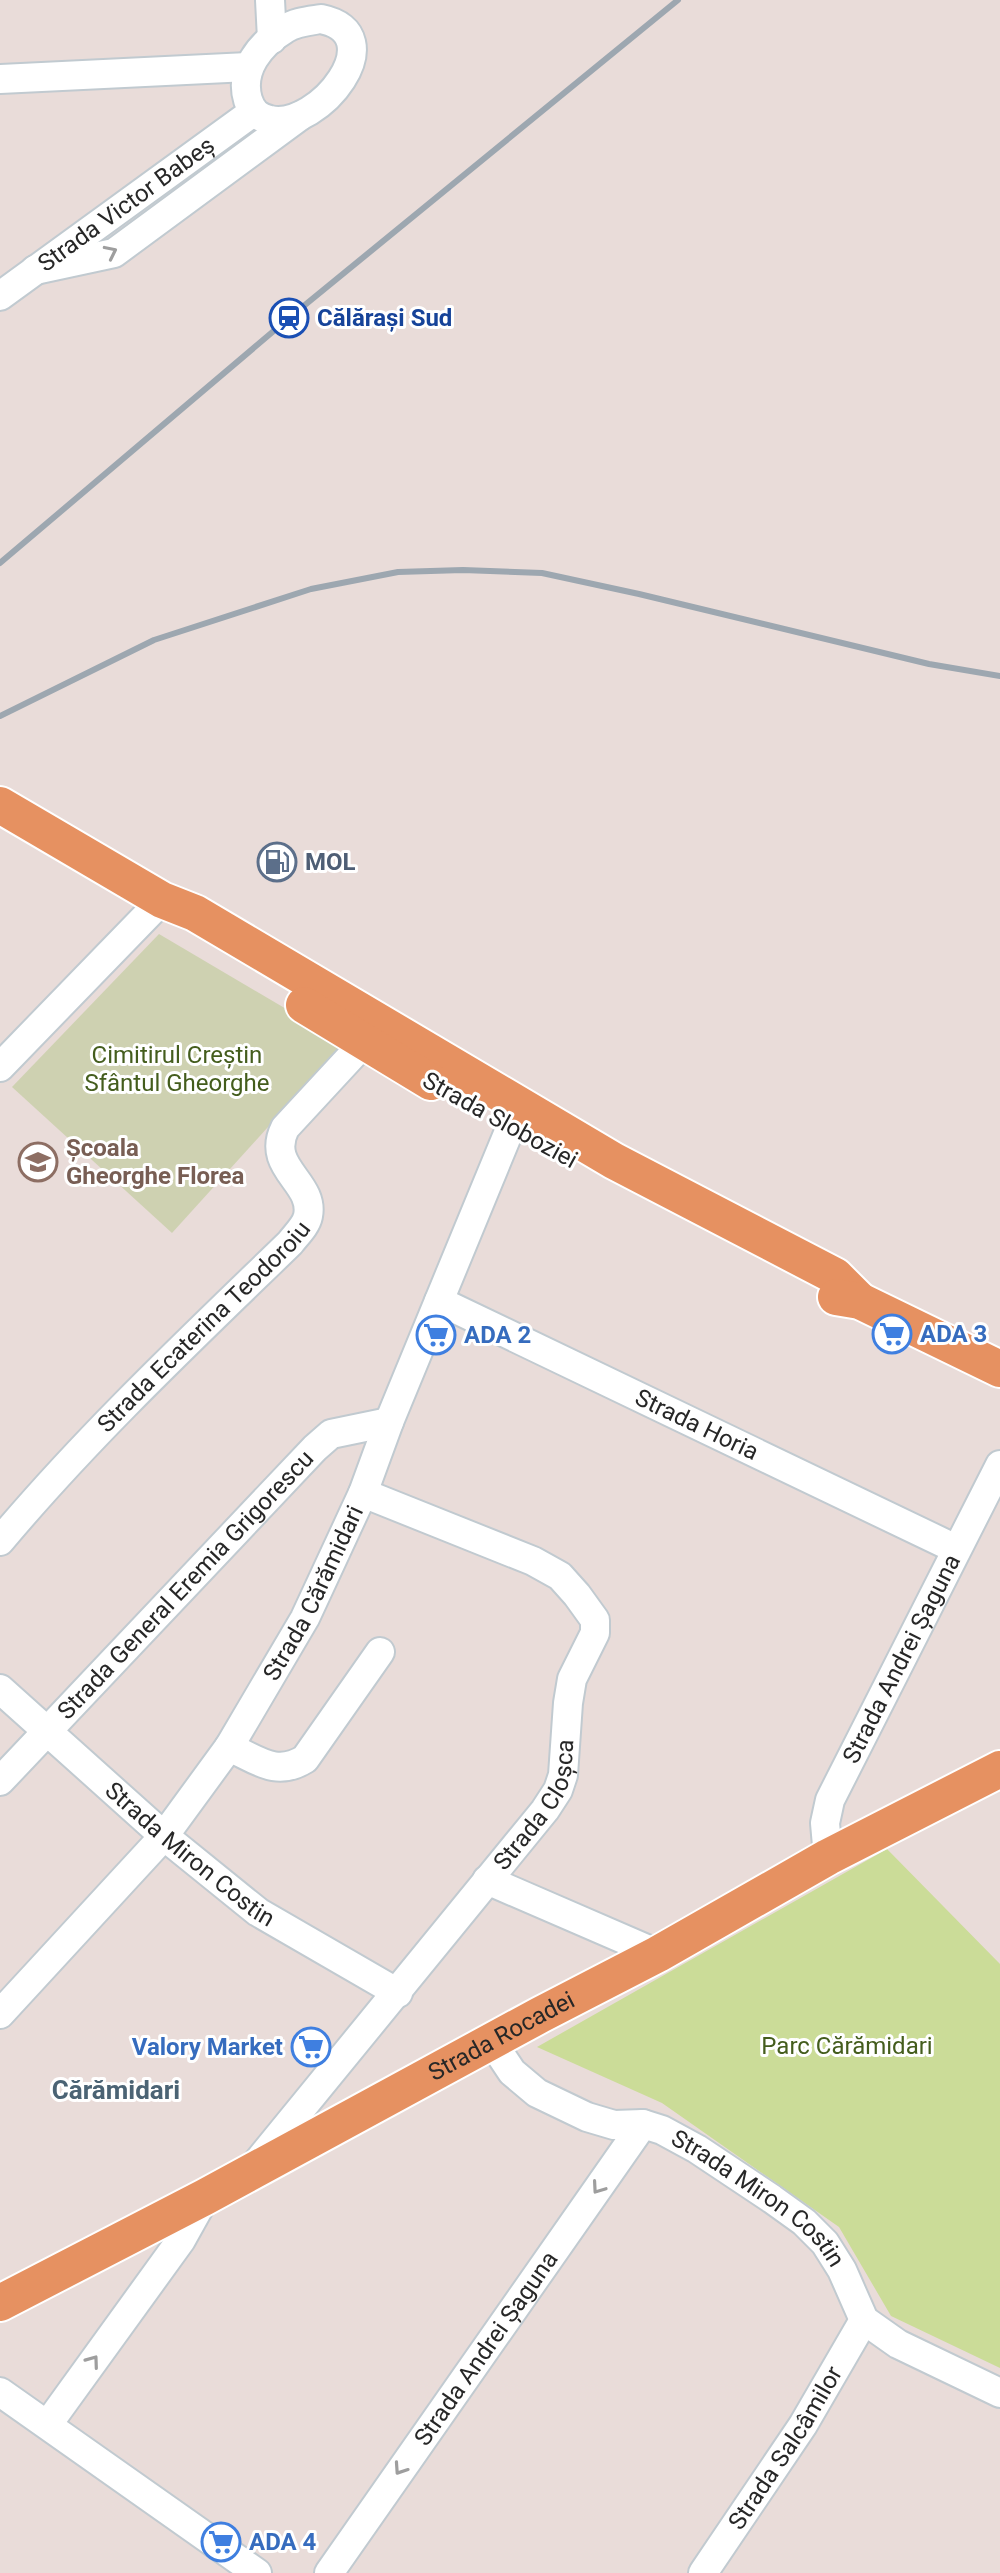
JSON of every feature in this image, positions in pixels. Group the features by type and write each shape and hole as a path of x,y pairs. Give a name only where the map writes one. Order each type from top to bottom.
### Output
{"main road":[{"name":"Strada Sloboziei","path":"0,805 162,900 186,929 515,1117 669,1216 826,1295 860,1301 1000,1369"},
{"name":"Strada Rocadei","path":"0,2303 205,2197 658,1954 828,1857 1000,1769"}],"street":[{"path":"270,0 272,39"},
{"path":"35,270 114,253 321,102 346,75 351,59 351,43 347,31 308,0"},
{"path":"304,113 286,121 277,121 253,112 245,83 248,67 260,50 287,27 321,19 336,22"},
{"path":"0,79 248,67"},
{"name":"Strada Victor Babeș","path":"0,296 253,112"},
{"path":"0,1067 162,900"},
{"name":"Strada Ecaterina Teodoroiu","path":"0,1541 57,1475 295,1237 308,1217 308,1202 279,1151 281,1137 285,1128 370,1032"},
{"name":"Strada Cărămidari","path":"0,2014 164,1836 229,1747 305,1618 363,1493 389,1422 515,1117"},
{"name":"Strada Horia","path":"439,1301 956,1549"},
{"name":"Strada General Eremia Grigorescu","path":"0,1781 331,1434 389,1422"},
{"name":"Strada Andrei Șaguna","path":"828,1857 825,1823 830,1800 1000,1465"},
{"name":"Strada Cloșca","path":"247,2174 398,1993 558,1790 563,1775 572,1679 595,1633 595,1620 560,1576 533,1561 363,1493"},
{"path":"229,1747 278,1768 290,1768 305,1759 380,1652"},
{"name":"Strada Miron Costin","path":"0,1689 164,1836 258,1912 398,1993"},
{"path":"487,1880 658,1954"},
{"name":"Strada Miron Costin","path":"492,2042 512,2072 537,2093 587,2117 614,2125 643,2124 662,2130 697,2149 804,2222 825,2243 842,2270 864,2320"},
{"name":"Strada Andrei Șaguna","path":"329,2573 643,2124"},
{"path":"48,2424 181,2240 205,2197"},
{"path":"864,2320 898,2344 1000,2393"},
{"name":"Strada Salcâmilor","path":"703,2573 803,2425 864,2320"},
{"path":"0,2392 257,2573"}],"green space":[{"name":"Cimitirul Creștin Sfântul Gheorghe","path":"159,934 344,1043 172,1233 12,1087"},
{"name":"Parc Cărămidari","path":"887,1849 1000,1964 1000,2368 891,2316 839,2227 662,2103 537,2047"}],"railway":[{"path":"0,563 289,318 678,0"},
{"path":"0,716 154,640 311,589 398,572 463,570 542,573 929,664 1000,676"}],"place":[{"name":"Călărași Sud","path":"289,318"},
{"name":"MOL","path":"277,862"},
{"name":"Școala Gheorghe Florea","path":"38,1162"},
{"name":"ADA 3","path":"892,1334"},
{"name":"ADA 2","path":"436,1335"},
{"name":"Valory Market","path":"311,2047"},
{"name":"ADA 4","path":"221,2542"}],"district":[{"name":"Cărămidari","path":"116,2090"}]}
